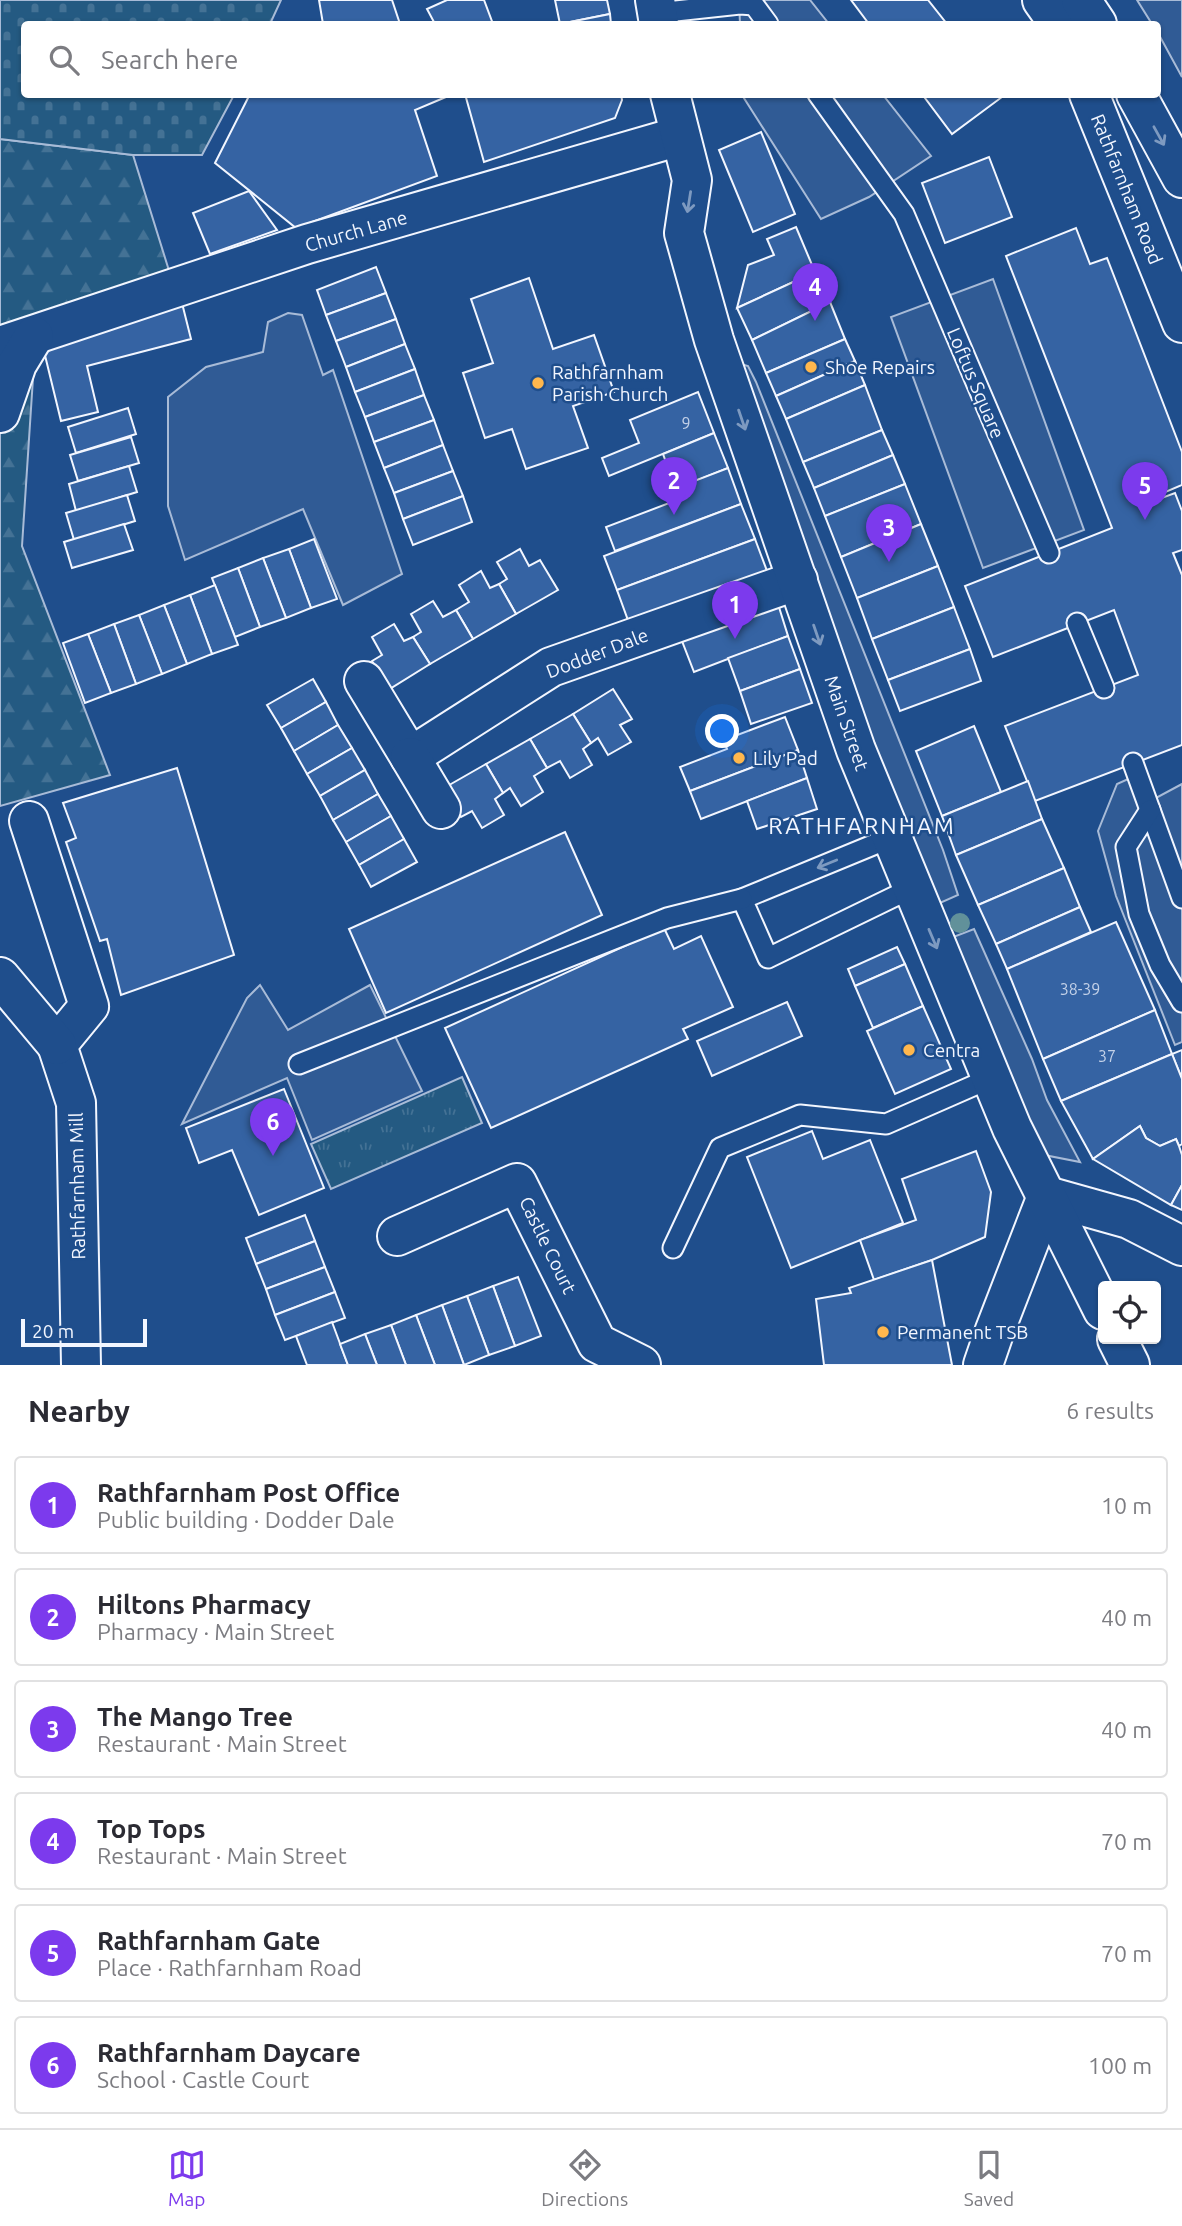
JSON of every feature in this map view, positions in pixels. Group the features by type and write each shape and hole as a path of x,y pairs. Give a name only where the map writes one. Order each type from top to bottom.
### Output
{"street":[{"path":"1042,0 1057,21"},
{"path":"1082,0 1095,21"},
{"name":"Main Street","path":"671,98 692,180 684,233 714,340 856,750 890,838 1012,1128 1098,1300"},
{"name":"Rathfarnham Road","path":"1091,98 1182,323"},
{"path":"1138,98 1182,178"},
{"name":"Church Lane","path":"0,413 17,364 17,341 307,244 680,136"},
{"name":"Dodder Dale","path":"410,757 551,667 798,580"},
{"path":"364,681 441,809"},
{"path":"0,976 57,1045 89,1006 29,821"},
{"name":"Rathfarnham Mill","path":"57,1045 76,1103 81,1365"},
{"name":"Castle Court","path":"397,1236 517,1183 597,1343 641,1365"},
{"path":"983,1365 1047,1196 1129,1219 1182,1246"},
{"path":"1120,1344 1130,1365"}],"lane":[{"path":"657,13 740,4 754,5 766,21"},
{"name":"Loftus Square","path":"821,98 904,214 1049,553"},
{"path":"1077,623 1104,688"},
{"path":"1133,764 1182,898"},
{"path":"1150,810 1126,847 1139,914 1160,965 1182,1002"},
{"path":"299,1064 667,918 742,899 890,838"},
{"path":"742,899 768,958 912,888"},
{"path":"673,1248 720,1148 800,1115 886,1124 991,1078"}],"green space":[{"path":"0,0 281,0 271,21 21,21 21,98 232,98 202,155 133,155 0,139"},
{"path":"0,139 133,155 171,277 37,317 22,546 110,775 0,806"},
{"path":"462,1077 482,1123 331,1189 311,1144"}],"shaded area":[{"path":"739,0 810,0 827,21 740,21"},
{"path":"1137,0 1182,0 1182,77 1161,38 1161,21 1150,21"},
{"path":"744,98 885,98 931,156 869,197 821,219"},
{"path":"993,279 1084,530 983,568 891,317"},
{"path":"288,313 302,315 323,375 333,370 402,574 343,605 303,509 185,560 168,506 168,397 206,367 263,352 268,322"},
{"path":"720,358 748,366 756,382 943,850 958,895 922,911"},
{"path":"1137,775 1156,798 1182,784 1182,1042 1175,1045 1116,896 1098,831 1117,784"},
{"path":"974,929 1032,1059 1047,1100 1080,1162 1024,1151 935,944"},
{"path":"260,985 288,1030 370,985 422,1091 312,1140 287,1078 182,1124 247,998"}],"building":[{"path":"319,0 392,0 399,21 322,21"},
{"path":"447,0 484,0 492,21 433,21 427,9"},
{"path":"555,0 607,0 610,14 575,21 559,21"},
{"path":"851,0 928,0 945,21 867,21"},
{"path":"610,14 611,21 575,21"},
{"path":"248,98 444,98 415,110 437,176 296,228 215,163"},
{"path":"466,98 622,98 615,118 484,162"},
{"path":"925,98 1001,98 952,134"},
{"path":"761,132 795,214 753,232 719,150"},
{"path":"989,157 1012,217 945,243 922,183"},
{"path":"249,191 277,230 210,254 193,213"},
{"path":"796,227 815,272 737,308 748,265 774,255 767,239"},
{"path":"1076,228 1090,264 1107,258 1182,452 1182,485 1158,495 1159,499 1175,493 1182,511 1182,550 1173,553 1182,575 1182,745 1035,801 1005,726 1138,675 1114,610 993,657 965,586 1112,528 1006,256"},
{"path":"376,267 386,293 326,315 317,290"},
{"path":"815,272 830,302 752,340 737,308"},
{"name":"Rathfarnham Parish Church","path":"529,278 553,349 594,335 614,392 573,406 588,448 526,469 512,429 485,438 463,373 493,363 471,299"},
{"path":"386,293 396,319 336,341 326,315"},
{"path":"830,302 845,339 766,373 752,340"},
{"path":"182,303 191,339 87,366 98,412 61,421 41,339"},
{"path":"396,319 405,344 346,367 336,341"},
{"name":"Shoe Repairs","path":"845,339 855,361 776,396 766,373"},
{"path":"405,344 415,369 355,392 346,367"},
{"path":"855,361 865,385 786,419 776,396"},
{"path":"415,369 424,395 365,417 355,392"},
{"path":"865,385 882,430 803,462 786,419"},
{"path":"698,392 714,433 609,476 602,458 639,443 630,420"},
{"path":"424,395 434,420 374,442 365,417"},
{"path":"128,408 136,434 76,453 68,427"},
{"path":"434,420 443,445 384,468 374,442"},
{"path":"882,430 893,455 814,488 803,462"},
{"path":"714,433 728,468 676,489 663,454"},
{"path":"131,437 139,463 78,481 70,455"},
{"path":"443,445 453,471 394,493 384,468"},
{"path":"893,455 905,484 825,516 814,488"},
{"path":"129,466 137,492 76,511 69,484"},
{"path":"728,468 741,504 615,551 606,527 672,502 668,491"},
{"path":"453,471 463,496 403,519 394,493"},
{"path":"905,484 921,524 841,557 825,516"},
{"path":"127,495 135,521 74,540 66,513"},
{"path":"463,496 472,522 413,545 403,519"},
{"path":"741,504 755,539 617,590 604,556"},
{"path":"124,524 133,550 72,568 64,542"},
{"path":"921,524 938,566 857,598 841,557"},
{"path":"314,539 337,599 311,608 289,549"},
{"path":"755,539 767,571 629,623 617,590"},
{"path":"289,549 311,608 286,618 263,558"},
{"path":"520,549 529,566 540,560 558,590 516,614 499,584 507,579 497,562"},
{"path":"263,558 286,618 260,627 238,568"},
{"path":"938,566 954,607 872,639 857,598"},
{"path":"238,568 260,627 235,637 212,578"},
{"path":"481,571 490,588 499,584 516,614 473,639 456,610 469,602 459,585"},
{"path":"215,585 238,645 212,654 190,595"},
{"path":"190,595 212,654 187,664 164,605"},
{"path":"433,601 443,617 456,610 473,639 430,664 413,637 421,632 411,614"},
{"path":"778,604 788,636 694,672 682,641"},
{"path":"164,605 187,664 162,674 139,615"},
{"path":"954,607 970,649 888,680 872,639"},
{"path":"139,615 162,674 136,684 114,624"},
{"path":"114,624 136,684 111,693 88,634"},
{"path":"394,624 404,641 413,637 430,664 388,690 372,661 382,655 372,637"},
{"path":"88,634 111,693 85,703 63,643"},
{"path":"788,636 800,669 740,691 728,658"},
{"path":"970,649 981,681 900,711 888,680"},
{"path":"800,669 812,703 751,724 740,691"},
{"path":"313,679 326,702 281,728 267,705"},
{"path":"613,689 632,719 620,725 631,742 608,755 598,738 591,743 573,714"},
{"path":"326,702 338,725 294,751 281,728"},
{"path":"573,714 591,743 583,749 592,765 570,778 560,761 547,768 530,739"},
{"name":"Lily Pad","path":"785,717 798,750 690,791 680,767 727,749 724,740"},
{"path":"338,725 352,748 307,774 294,751"},
{"path":"974,726 1001,792 942,816 916,751"},
{"path":"530,739 547,768 534,776 543,792 521,806 510,788 503,793 486,764"},
{"path":"352,748 365,770 320,796 307,774"},
{"path":"798,750 807,778 701,819 690,791"},
{"path":"486,764 503,793 495,799 504,815 482,828 472,811 461,817 444,788"},
{"path":"177,768 234,955 121,995 107,939 100,941 66,842 76,838 63,803"},
{"path":"365,770 378,794 333,820 320,796"},
{"path":"807,778 817,809 757,829 747,801"},
{"path":"1028,781 1042,819 956,855 942,816"},
{"path":"378,794 391,816 346,842 333,820"},
{"path":"391,816 404,839 359,865 346,842"},
{"path":"1042,819 1064,868 978,905 956,855"},
{"path":"565,832 602,915 386,1013 349,929"},
{"path":"404,839 417,862 371,887 359,865"},
{"path":"1064,868 1080,907 996,944 978,905"},
{"path":"1080,907 1091,932 1007,969 996,944"},
{"path":"1116,922 1155,1010 1043,1059 1007,969"},
{"path":"664,928 674,949 701,936 733,1007 683,1029 688,1039 491,1128 445,1028"},
{"path":"897,947 905,964 855,986 848,969"},
{"path":"905,964 923,1006 873,1028 855,986"},
{"path":"787,1002 802,1036 712,1076 697,1041"},
{"name":"Centra","path":"923,1006 951,1069 895,1094 867,1031"},
{"path":"1155,1010 1172,1054 1061,1101 1043,1059"},
{"path":"1182,1050 1182,1079 1172,1054"},
{"path":"1172,1054 1182,1079 1182,1144 1179,1146 1176,1139 1160,1146 1146,1138 1140,1126 1093,1159 1061,1101"},
{"path":"284,1089 324,1188 259,1215 232,1150 199,1163 186,1128"},
{"path":"1140,1126 1146,1138 1160,1146 1176,1139 1179,1146 1182,1155 1182,1185 1171,1205 1093,1159"},
{"path":"812,1131 823,1159 870,1140 903,1223 791,1268 747,1157"},
{"path":"976,1151 991,1192 985,1237 932,1260 874,1280 860,1240 916,1220 902,1179"},
{"path":"1182,1185 1182,1210 1171,1205"},
{"path":"305,1215 315,1241 256,1264 246,1238"},
{"path":"315,1241 325,1267 266,1289 256,1264"},
{"name":"Permanent TSB","path":"932,1260 952,1365 824,1365 816,1299 851,1293 849,1288"},
{"path":"325,1267 335,1292 275,1315 266,1289"},
{"path":"518,1277 541,1336 515,1346 493,1286"},
{"path":"493,1286 515,1346 489,1355 467,1296"},
{"path":"335,1292 345,1318 285,1340 275,1315"},
{"path":"467,1296 489,1355 464,1365 442,1305"},
{"path":"442,1305 464,1365 435,1365 416,1315"},
{"path":"416,1315 435,1365 406,1365 391,1325"},
{"path":"332,1322 348,1365 307,1365 296,1336"},
{"path":"391,1325 406,1365 377,1365 365,1334"},
{"path":"365,1334 377,1365 348,1365 340,1344"}],"place":[{"name":"Top Tops","path":"815,321"},
{"name":"Shoe Repairs","path":"811,367"},
{"name":"Rathfarnham Parish Church","path":"538,383"},
{"name":"Hiltons Pharmacy","path":"674,515"},
{"name":"Rathfarnham Gate","path":"1145,520"},
{"name":"The Mango Tree","path":"889,562"},
{"name":"Rathfarnham Post Office","path":"735,639"},
{"name":"Lily Pad","path":"739,758"},
{"name":"Centra","path":"909,1050"},
{"name":"Rathfarnham Daycare","path":"273,1156"},
{"name":"Permanent TSB","path":"883,1332"}],"district":[{"name":"RATHFARNHAM","path":"862,826"}]}
